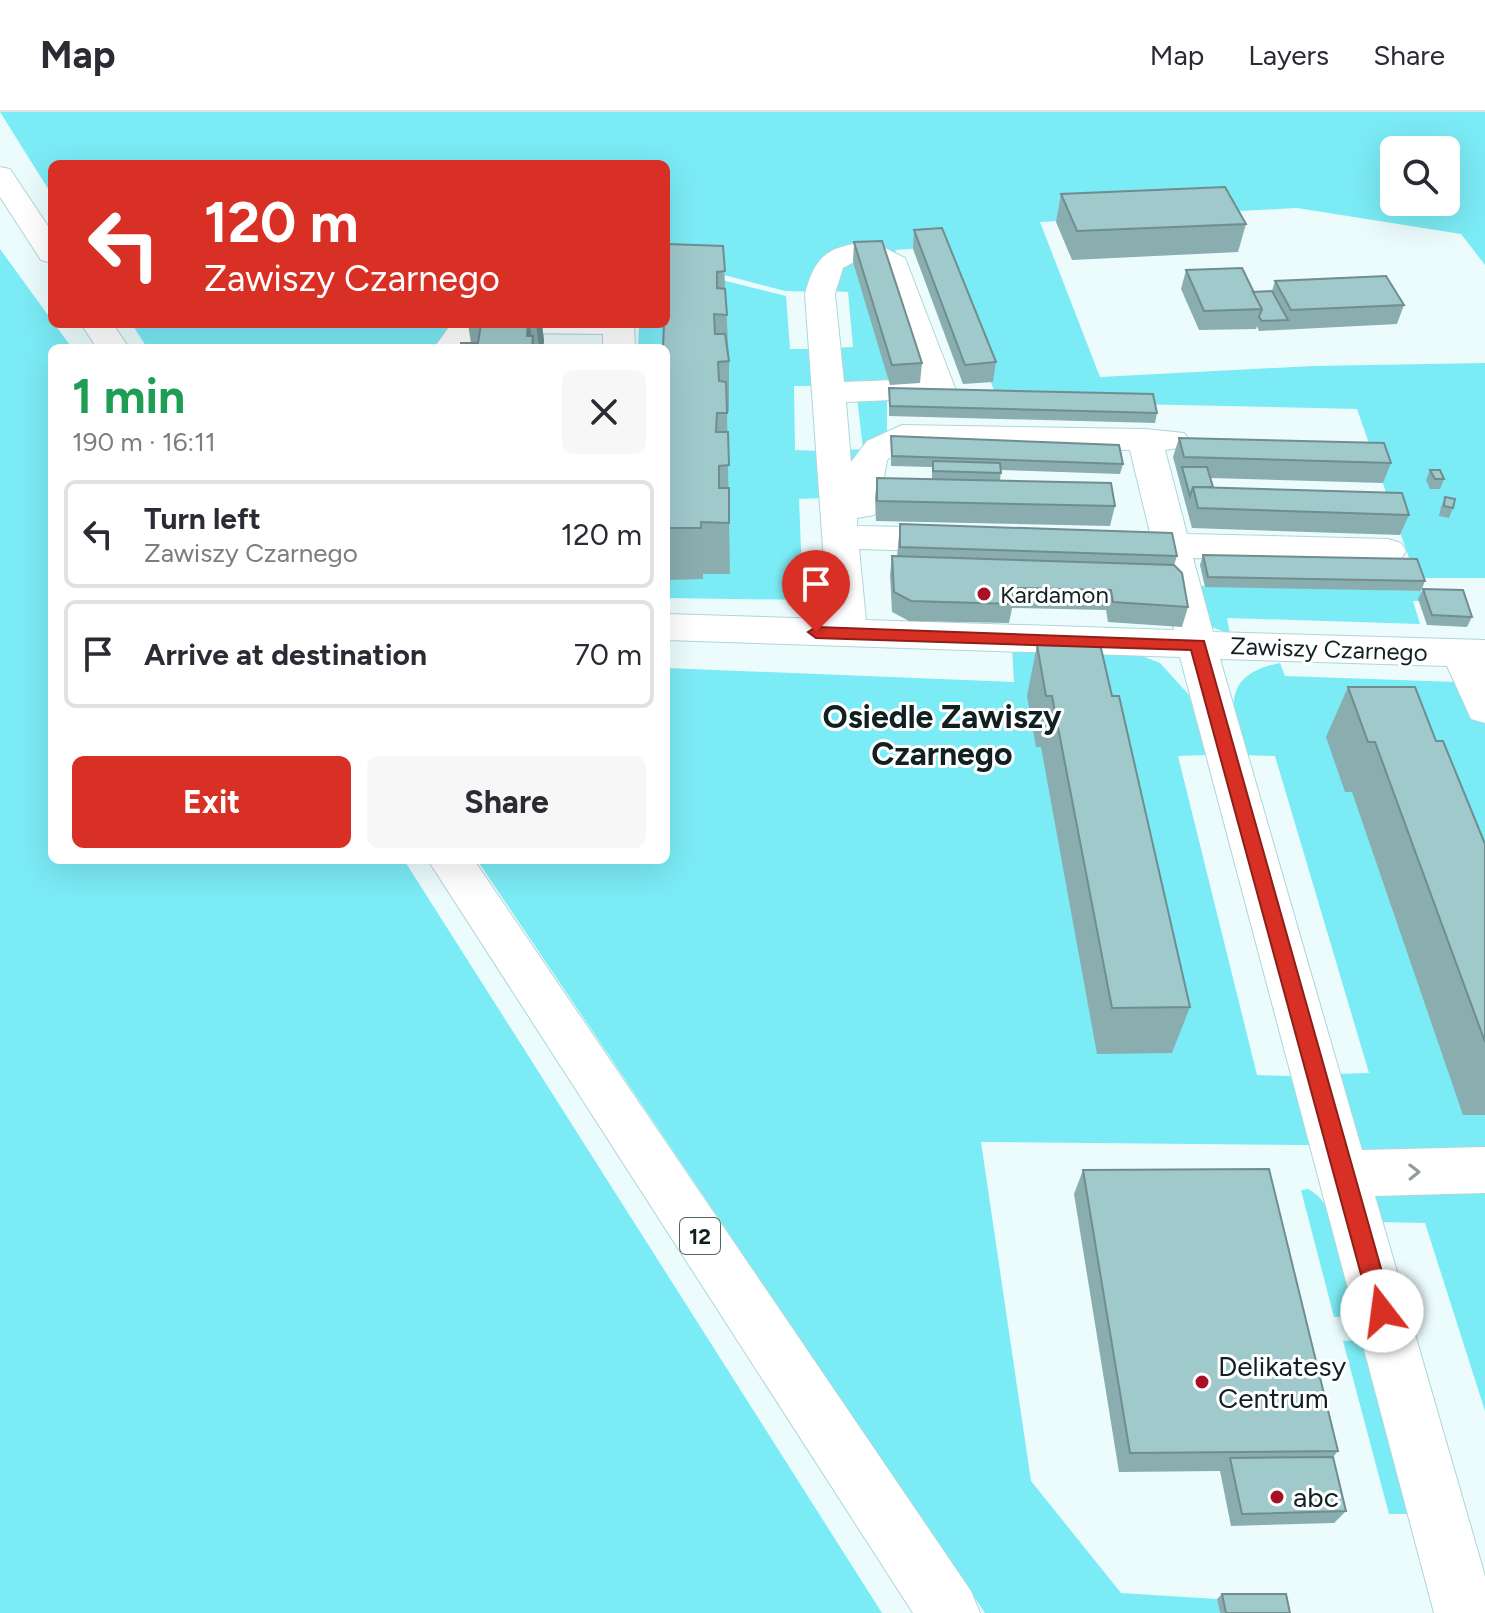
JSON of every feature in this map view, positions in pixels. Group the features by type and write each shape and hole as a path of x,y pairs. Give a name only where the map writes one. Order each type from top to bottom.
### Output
{"street":[{"path":"0,175 48,248"},
{"path":"829,393 938,388 894,264 887,256 866,253 836,259 829,267 820,294 848,633"},
{"path":"453,344 460,334 477,328"},
{"path":"839,522 861,507 870,458 878,446 902,435 1207,440"},
{"path":"1145,439 1198,645"},
{"path":"839,522 998,541"},
{"path":"1109,544 1388,551"},
{"name":"Zawiszy Czarnego","path":"670,627 1473,654 1485,709"},
{"name":"Zawiszy Czarnego","path":"1198,645 1465,1613"},
{"name":"12","path":"453,864 949,1613"},
{"path":"1344,1174 1485,1170"}],"shaded area":[{"path":"0,112 1485,112 1485,265 1461,234 1297,208 1040,222 1100,377 1313,366 1485,363 1485,578 1416,578 1357,409 998,401 940,247 895,250 897,255 847,254 818,292 785,291 716,273 670,275 670,160 48,160 48,189"},
{"path":"0,249 48,315 48,328 57,328 69,344 48,344 48,864 407,864 882,1613 0,1613"},
{"path":"856,258 890,385 836,388 831,348 853,347 848,292 827,291 841,267"},
{"path":"718,279 786,296 790,349 813,349 817,386 794,386 795,450 819,451 823,498 799,499 802,576 827,577 823,591 807,600 670,598 670,344 638,344 639,328 670,328 670,321"},
{"path":"134,328 460,328 436,344 144,344"},
{"path":"857,397 887,398 887,435 854,500 844,450 863,449"},
{"path":"1200,586 1421,591 1425,601 1413,601 1420,624 1227,618 1230,634 1209,626"},
{"path":"1012,647 1137,654 1160,663 1189,695 1206,755 1178,756 1257,1075 1291,1076 1311,1145 981,1142 1031,1481 1121,1593 1217,1599 1220,1613 985,1613 480,864 670,864 670,668 1014,682"},
{"path":"1280,663 1285,676 1485,683 1485,1411 1425,1223 1379,1222 1337,1074 1369,1073 1275,756 1241,755 1234,709 1239,685 1247,676"},
{"path":"1308,1189 1320,1198 1337,1227 1358,1316 1334,1317 1301,1190"},
{"path":"1363,1340 1410,1514 1389,1514 1343,1341"}],"building":[{"path":"1225,187 1246,224 1077,231 1061,194"},
{"path":"942,228 996,362 965,365 914,230"},
{"path":"882,241 922,363 892,365 854,242"},
{"path":"670,244 723,246 725,271 717,272 717,288 725,289 727,315 714,314 715,334 725,334 729,361 718,362 719,381 726,382 727,413 717,413 716,432 728,432 729,465 719,466 719,488 729,488 729,523 701,522 701,528 670,528 670,344 663,344 664,328 670,328"},
{"path":"1242,268 1262,309 1204,311 1186,270"},
{"path":"1386,276 1404,305 1291,310 1275,281"},
{"path":"1272,291 1288,320 1262,321 1259,317 1262,309 1253,292"},
{"path":"480,328 528,328 527,336 533,336 532,344 461,344 478,343"},
{"path":"889,388 1153,394 1157,413 890,406"},
{"path":"891,436 1119,445 1123,464 892,456"},
{"path":"1179,438 1384,443 1391,463 1184,457"},
{"path":"933,461 1000,463 1001,473 933,471"},
{"path":"1182,467 1207,467 1213,487 1193,487 1190,496"},
{"path":"1430,470 1440,470 1444,479 1435,479"},
{"path":"877,478 1111,483 1115,506 877,501"},
{"path":"1193,487 1402,493 1409,515 1198,508"},
{"path":"1445,497 1455,499 1453,508 1444,506"},
{"path":"900,524 1172,533 1177,556 900,547"},
{"path":"1203,555 1417,559 1425,581 1208,577"},
{"path":"892,556 1174,565 1182,573 1188,607 1113,602 1111,590 1012,588 1013,604 911,601 894,592"},
{"path":"1423,589 1463,590 1472,617 1432,615"},
{"path":"1100,644 1112,696 1119,696 1190,1007 1112,1008 1052,696 1046,696 1037,645"},
{"path":"1348,687 1415,687 1436,741 1443,741 1485,844 1485,1042 1375,742 1368,742"},
{"path":"1269,1169 1338,1451 1130,1453 1083,1170"},
{"name":"abc","path":"1333,1457 1346,1511 1242,1514 1230,1458"},
{"path":"1222,1594 1286,1594 1290,1613 1226,1613"}],"place":[{"name":"Kardamon","path":"984,594"},
{"name":"Delikatesy Centrum","path":"1202,1382"},
{"name":"abc","path":"1277,1497"}],"district":[{"name":"Osiedle Zawiszy Czarnego","path":"942,736"}],"route":[{"path":"816,632 1198,645 1382,1311"}]}
